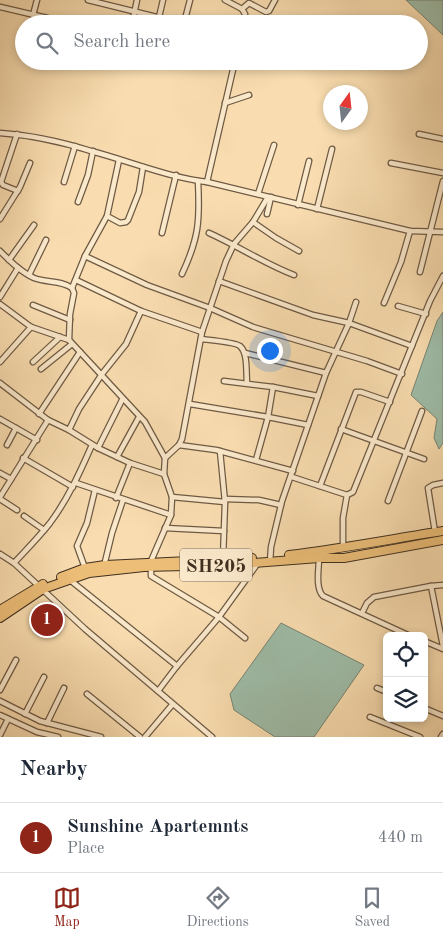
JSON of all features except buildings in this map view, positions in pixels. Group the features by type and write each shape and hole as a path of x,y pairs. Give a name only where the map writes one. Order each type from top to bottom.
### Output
{"main road":[{"path":"151,564 223,559 270,560 344,549 439,531"},
{"name":"SH205","path":"0,618 41,588 104,567 151,564 258,563 270,560 344,558 443,540"},
{"path":"0,610 41,588 85,568 104,567"}],"street":[{"path":"0,7 33,15 37,0"},
{"path":"88,0 151,15"},
{"path":"134,15 137,0"},
{"path":"159,15 163,0"},
{"path":"186,15 190,0"},
{"path":"226,0 242,10 245,15"},
{"path":"242,10 250,2 266,12 269,11 275,0"},
{"path":"207,182 232,70"},
{"path":"226,103 249,95"},
{"path":"0,133 16,134 75,146 143,167 198,181 410,231 443,232"},
{"path":"16,134 1,182 18,191"},
{"path":"419,134 443,139"},
{"path":"258,194 274,145"},
{"path":"64,182 75,146"},
{"path":"317,210 332,149"},
{"path":"78,202 88,174 93,151"},
{"path":"40,369 70,342 70,320 74,293 72,288 85,256 107,216 119,160"},
{"path":"298,205 309,161"},
{"path":"0,219 2,212 18,191 30,163"},
{"path":"391,163 443,173"},
{"path":"107,216 121,223 128,220 135,203 143,167"},
{"path":"162,233 176,175"},
{"path":"182,274 190,257 198,231 198,181"},
{"path":"420,272 443,181"},
{"path":"268,214 269,197"},
{"path":"165,458 180,445 182,439 202,332 226,261 234,244 253,222 269,197"},
{"path":"437,202 443,204"},
{"path":"253,222 276,238 299,250"},
{"path":"9,260 34,225"},
{"path":"384,303 401,262 410,231"},
{"path":"209,233 294,275"},
{"path":"29,275 46,240"},
{"path":"0,251 18,268 29,275 61,283 72,288"},
{"path":"85,256 147,285 210,308 253,327 367,361 402,374"},
{"path":"0,297 18,268"},
{"path":"180,445 220,451 256,460 320,486 350,495 356,487 412,346 443,276"},
{"path":"76,280 141,311 202,332"},
{"path":"219,281 313,315 349,323 412,346"},
{"path":"270,560 274,529 281,505 326,373 349,323 356,302"},
{"path":"0,304 31,327 70,342 102,374 122,400 145,422 165,458 164,474 172,496 171,515 151,564 151,576 219,617 245,638"},
{"path":"32,305 70,320"},
{"path":"398,306 426,314"},
{"path":"69,430 102,374 126,344 141,311"},
{"path":"0,362 31,327"},
{"path":"33,362 60,337"},
{"path":"201,339 239,345 245,353 247,383"},
{"path":"39,414 80,352"},
{"path":"245,353 326,373"},
{"path":"224,381 273,387 318,396"},
{"path":"0,382 39,414 92,445 130,463 164,474"},
{"path":"256,460 268,416 273,387"},
{"path":"320,486 357,391 390,402"},
{"path":"98,448 122,400"},
{"path":"190,404 268,416 308,425"},
{"path":"388,501 422,411"},
{"path":"116,457 139,417"},
{"path":"0,419 37,440"},
{"path":"17,510 0,498 48,420"},
{"path":"7,444 16,428"},
{"path":"341,429 424,459"},
{"path":"14,563 44,530 74,485 92,445"},
{"path":"220,451 225,500 223,559"},
{"path":"23,458 74,485 171,515"},
{"path":"116,498 130,463"},
{"path":"0,473 11,479"},
{"path":"439,531 428,488 443,483"},
{"path":"85,568 77,546 87,523 95,490"},
{"path":"344,549 343,518 347,495"},
{"path":"172,496 225,500 259,500 281,505"},
{"path":"104,567 123,500"},
{"path":"24,516 44,530"},
{"path":"166,528 224,531"},
{"path":"0,554 14,563 85,629 172,705 212,737"},
{"path":"319,558 320,593 329,599 401,632"},
{"path":"158,691 219,617 258,563"},
{"path":"69,579 178,666"},
{"path":"362,614 367,602 374,597 443,585"},
{"path":"428,642 443,647 431,586"},
{"path":"0,690 16,660"},
{"path":"25,714 44,677"},
{"path":"47,723 64,688"},
{"path":"377,688 383,690"},
{"path":"87,694 140,737"},
{"path":"0,701 47,723 101,737"},
{"path":"145,737 172,705"},
{"path":"428,710 443,716"},
{"path":"0,715 37,732 58,737"},
{"path":"370,717 420,737"},
{"path":"0,735 8,719"}],"shaded area":[{"path":"406,0 443,0 443,35 428,21 428,15 422,15"},
{"path":"443,312 443,443 439,449 434,438 437,419 411,395 437,321"},
{"path":"281,623 364,665 314,737 275,737 234,710 230,694"}],"place":[{"name":"Sunshine Apartemnts","path":"47,620"}]}
